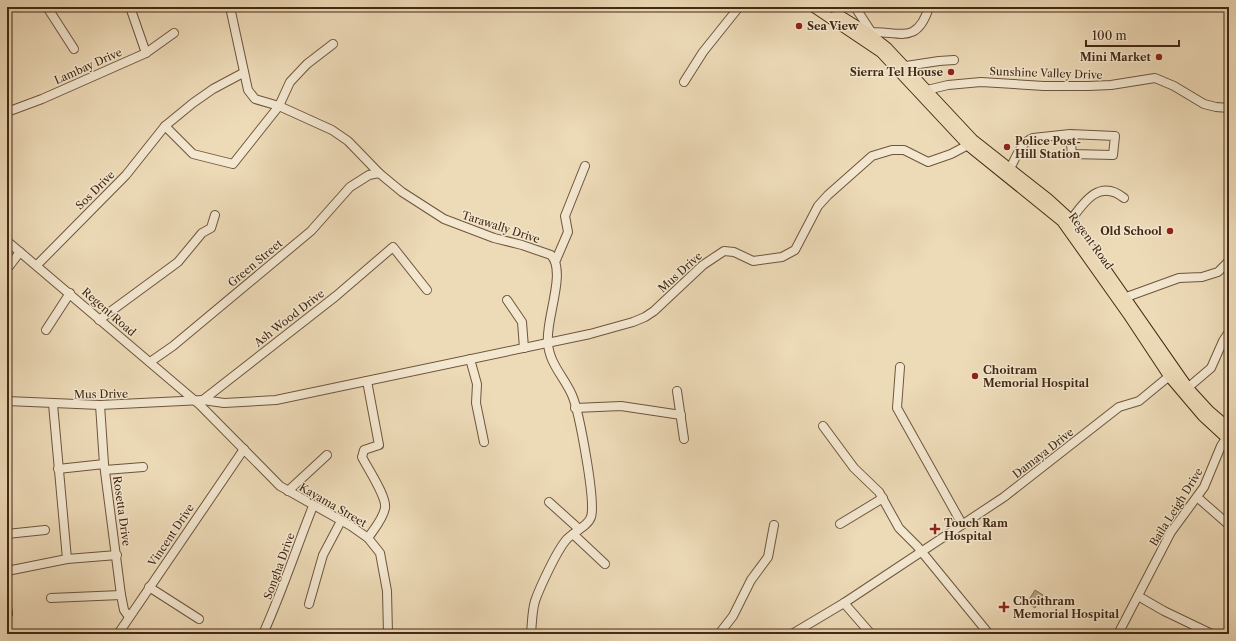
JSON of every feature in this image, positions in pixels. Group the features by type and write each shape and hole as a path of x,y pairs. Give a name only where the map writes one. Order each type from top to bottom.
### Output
{"main road":[{"name":"Regent Road","path":"814,7 866,34 968,145 1048,199 1069,223 1185,391 1209,411 1228,434"},
{"name":"Regent Road","path":"826,7 887,48 906,66 973,140 1008,172"}],"street":[{"path":"47,7 74,49"},
{"path":"130,7 146,52"},
{"path":"230,7 243,73"},
{"path":"684,82 703,52 739,7"},
{"path":"855,7 866,34 907,35 920,24 929,7"},
{"name":"Lambay Drive","path":"7,112 42,99 146,52 174,33"},
{"path":"165,126 193,154 233,164 279,106 290,82 307,64 333,44"},
{"path":"906,66 954,60"},
{"name":"Tarawally Drive","path":"243,73 248,90 255,100 279,106 332,130 348,141 380,173 402,192 444,218 494,238 545,252 556,260"},
{"name":"Sos Drive","path":"37,265 126,175 165,126 213,89 243,73"},
{"name":"Sunshine Valley Drive","path":"927,90 948,85 982,82 1044,86 1088,86 1111,85 1155,78 1174,86 1204,104 1229,108"},
{"path":"1008,172 1022,146 1027,140 1070,134 1115,136 1112,154 1072,154 1070,134"},
{"name":"Mus Drive","path":"548,343 590,334 644,317 702,265 724,251 734,252 754,261 787,254 795,250 800,243 809,220 818,206 828,195 872,156 892,150 904,150 928,162 951,154 968,145"},
{"path":"531,634 533,612 538,594 561,548 589,520 591,506 587,459 572,396 553,362 548,343 558,273 556,260 568,232 565,216 585,166"},
{"name":"Green Street","path":"150,362 173,346 305,236 344,193 358,181 369,175 380,173"},
{"path":"1069,223 1086,200 1101,191 1111,190 1124,198"},
{"path":"99,320 178,262 202,233 211,228 215,215"},
{"name":"Regent Road","path":"7,241 70,293 99,320 199,401"},
{"name":"Ash Wood Drive","path":"199,401 336,296 393,247 427,290"},
{"path":"7,269 20,252"},
{"path":"1122,299 1179,278 1202,277 1218,272 1229,261"},
{"path":"46,330 70,293"},
{"path":"507,300 522,322 524,348"},
{"path":"1185,391 1211,368 1223,341 1229,332"},
{"path":"199,401 224,403 276,400 548,343"},
{"path":"470,359 477,384 476,403 484,442"},
{"path":"900,367 897,408 962,524"},
{"name":"Damaya Drive","path":"792,634 844,602 1004,497 1119,407 1139,401 1172,374"},
{"path":"367,381 379,445 364,450 362,458 382,494 386,507 383,516 368,538"},
{"path":"677,390 684,439"},
{"name":"Mus Drive","path":"7,401 100,405 199,401"},
{"name":"Kayama Street","path":"199,401 283,489 341,521 368,538 380,553 387,591 388,634"},
{"path":"53,404 67,559"},
{"name":"Rosetta Drive","path":"100,405 105,467 121,595 124,610 129,617"},
{"path":"575,408 621,406 680,416"},
{"path":"823,426 854,468 883,498 899,528 989,634"},
{"name":"Baila Leigh Drive","path":"1118,634 1171,532 1197,497 1228,434"},
{"name":"Vincent Drive","path":"118,634 244,449"},
{"path":"283,489 327,455"},
{"path":"58,468 143,467"},
{"path":"1197,497 1229,525"},
{"path":"840,524 883,498"},
{"path":"549,502 605,564"},
{"name":"Songha Drive","path":"263,634 287,579 313,506"},
{"path":"309,604 323,555 341,521"},
{"path":"719,634 733,616 751,580 768,557 774,525"},
{"path":"7,534 45,530"},
{"path":"7,572 67,559 117,555"},
{"path":"149,587 200,620"},
{"path":"51,598 121,595"},
{"path":"1138,596 1164,611 1212,634"},
{"path":"844,602 871,634"}],"shaded area":[{"path":"1035,590 1043,595 1035,608 1027,603"}],"place":[{"name":"Sea View","path":"799,26"},
{"name":"Mini Market","path":"1159,57"},
{"name":"Sierra Tel House","path":"951,72"},
{"name":"Police Post- Hill Station","path":"1007,147"},
{"name":"Old School","path":"1170,231"},
{"name":"Choitram Memorial Hospital","path":"975,376"},
{"name":"Touch Ram Hospital","path":"935,529"},
{"name":"Choithram Memorial Hospital","path":"1004,607"}]}
